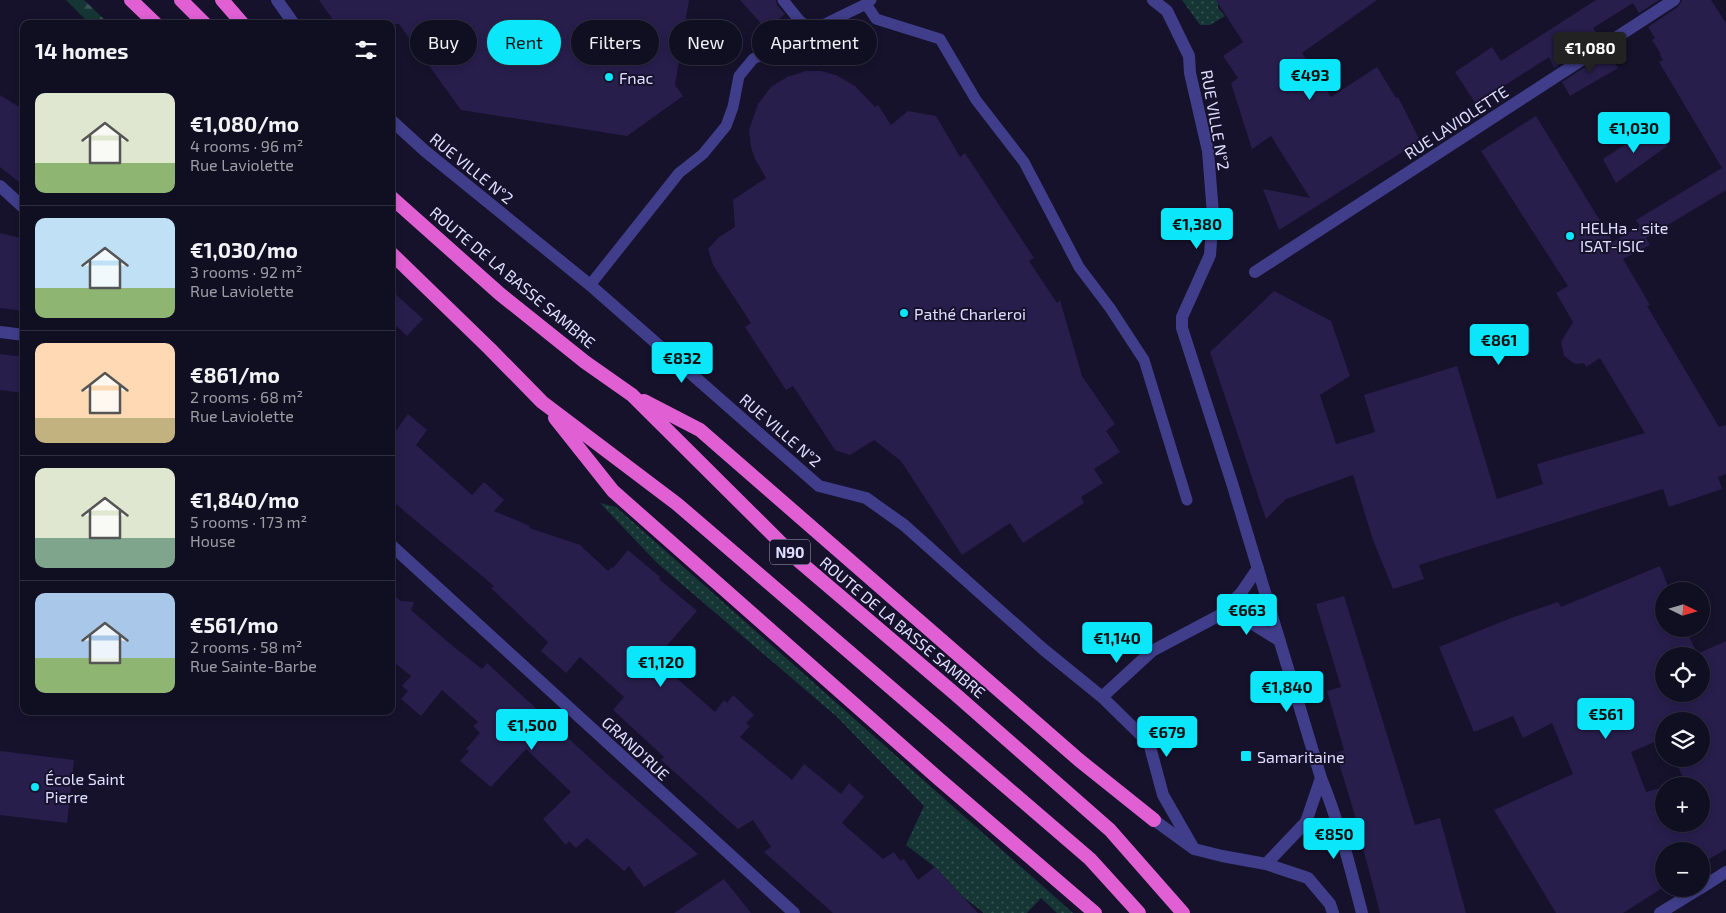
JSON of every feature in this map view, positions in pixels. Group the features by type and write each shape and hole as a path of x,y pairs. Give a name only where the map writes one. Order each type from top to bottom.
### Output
{"highway":[{"path":"131,0 152,20"},
{"path":"181,0 202,20"},
{"path":"222,0 240,20"},
{"path":"395,191 437,238"},
{"name":"ROUTE DE LA BASSE SAMBRE","path":"395,201 507,300 585,362 632,395 800,562 954,693 1110,830 1184,913"},
{"name":"N90","path":"395,257 542,402 677,504 1090,860 1138,913"},
{"path":"632,395 700,430 1079,760 1154,820"},
{"path":"542,402 613,490 939,779 1094,913"}],"street":[{"path":"277,0 291,20"},
{"name":"RUE VILLE N°2","path":"1153,0 1167,11 1189,56 1190,73 1208,151 1213,214 1210,255 1182,317 1182,328 1232,483 1321,778 1346,850 1362,913"},
{"name":"RUE LAVIOLETTE","path":"1255,272 1674,0"},
{"name":"RUE VILLE N°2","path":"395,124 425,151 590,285 819,486 866,498 904,525 1043,649 1102,698 1149,743 1163,795 1194,848"},
{"path":"0,186 20,204"},
{"path":"0,332 20,334"},
{"name":"GRAND'RUE","path":"395,550 794,913"},
{"path":"1102,698 1152,651 1220,615 1241,594 1258,568"},
{"path":"1220,615 1243,618 1280,641"},
{"path":"1266,864 1306,822 1321,778"},
{"path":"1154,820 1194,848 1222,856 1266,864 1308,878 1330,904 1332,913"},
{"path":"1710,882 1726,872"},
{"path":"1660,913 1686,897"}],"lane":[{"path":"784,0 799,20"},
{"path":"834,20 868,2 876,19 940,39 976,100 1024,162 1079,267 1110,308 1144,360 1187,500"},
{"path":"590,285 680,173 703,154 726,126 733,106 739,76 752,62"}],"green space":[{"path":"66,0 84,0 105,20 86,20"},
{"path":"1182,0 1219,0 1218,8 1225,16 1210,25 1200,25"},
{"path":"600,503 616,507 1073,913 1057,913 1041,898 1027,913 984,913 962,896 935,867 906,845 924,806 836,716 657,563"}],"building":[{"path":"319,0 689,0 686,20 669,20 669,65 678,65 675,85 683,96 627,136 461,110 429,65 477,65 477,20 410,20 410,39 399,24 395,24 395,20 333,20"},
{"path":"740,0 776,0 777,5 785,14 777,20 758,20"},
{"path":"1216,0 1377,0 1302,53 1331,97 1377,67 1396,98 1398,97 1420,141 1279,230 1263,189 1310,198 1271,136 1252,149 1231,83 1238,78 1223,56 1243,42"},
{"path":"1596,0 1659,0 1639,13 1633,3 1593,28 1600,38 1554,68 1549,57 1476,104 1455,72 1492,47 1501,61"},
{"path":"1682,0 1711,0 1726,23 1726,190 1646,238 1650,245 1623,259 1650,305 1647,306 1719,427 1726,425 1726,474 1718,477 1722,489 1669,507 1663,489 1419,565 1424,579 1393,589 1373,540 1353,475 1286,499 1266,519 1210,352 1274,291 1331,321 1350,376 1320,395 1336,444 1375,432 1364,395 1457,366 1497,499 1543,484 1537,464 1645,433 1600,358 1586,367 1584,363 1575,364 1564,356 1561,342 1573,322 1556,293 1568,286 1481,151 1536,116 1613,242 1640,226 1636,220 1722,168 1659,62 1663,60 1652,40 1655,38 1648,27 1678,7"},
{"path":"1608,52 1618,68 1570,96 1562,82"},
{"name":"Pathé Charleroi","path":"806,71 821,71 836,75 855,86 875,107 878,105 891,125 908,111 936,116 960,157 965,153 1034,258 1029,261 1057,303 1060,300 1082,376 1115,424 1106,431 1120,452 1094,469 1103,483 1081,497 1084,503 1023,543 1010,523 962,555 901,461 874,440 850,455 835,450 793,386 786,390 745,327 751,323 713,265 708,249 719,237 735,227 733,200 766,178 755,159 749,130 758,104 771,87 787,77"},
{"path":"0,95 20,108 20,183 0,167"},
{"path":"1654,126 1667,146 1616,183 1603,159"},
{"path":"0,233 20,238 20,310 0,308"},
{"path":"395,294 423,319 407,336 395,325"},
{"path":"0,354 20,356 20,392 0,390"},
{"path":"408,414 427,430 416,445 472,495 484,482 504,500 494,511 530,526 529,528 580,545 608,571 613,568 628,550 697,611 655,659 715,712 724,700 727,703 733,695 754,715 746,723 750,726 740,737 792,780 804,764 841,794 849,783 864,797 842,823 883,859 894,852 900,861 904,859 918,880 935,867 978,913 833,913 764,852 771,847 753,820 738,829 661,760 664,757 613,710 624,697 580,657 566,673 541,651 548,642 491,588 494,586 395,503 395,432"},
{"path":"1660,566 1666,582 1655,582 1655,638 1690,638 1694,647 1655,647 1655,702 1710,702 1710,648 1726,641 1726,849 1710,859 1710,842 1655,842 1655,893 1623,913 1556,913 1494,810 1573,774 1552,723 1523,738 1513,716 1474,732 1439,647 1511,618 1558,602 1561,607","holes":["1655,712 1710,712 1710,767 1678,767 1683,777 1710,777 1710,832 1655,832 1655,790 1646,792 1631,752 1655,742"]},
{"path":"395,596 401,601 414,602 411,610 482,669 487,663 606,773 698,854 644,887 629,866 624,871 587,838 576,848 569,841 566,845 543,819 571,792 526,749 491,787 460,761 469,751 466,749 480,733 473,726 478,722 442,690 421,716 401,699 408,691 402,686 411,676 395,663"},
{"path":"1344,596 1415,825 1440,818 1466,913 1380,913 1362,839 1336,753 1344,750 1327,691 1341,687 1316,604"},
{"name":"École Saint Pierre","path":"0,751 74,760 67,823 0,815"},
{"path":"724,879 751,913 674,913"}],"place":[{"name":"Fnac","path":"609,77"},
{"name":"HELHa - site ISAT-ISIC","path":"1570,236"},
{"name":"Pathé Charleroi","path":"904,313"},
{"name":"Samaritaine","path":"1246,756"},
{"name":"École Saint Pierre","path":"35,787"}]}
